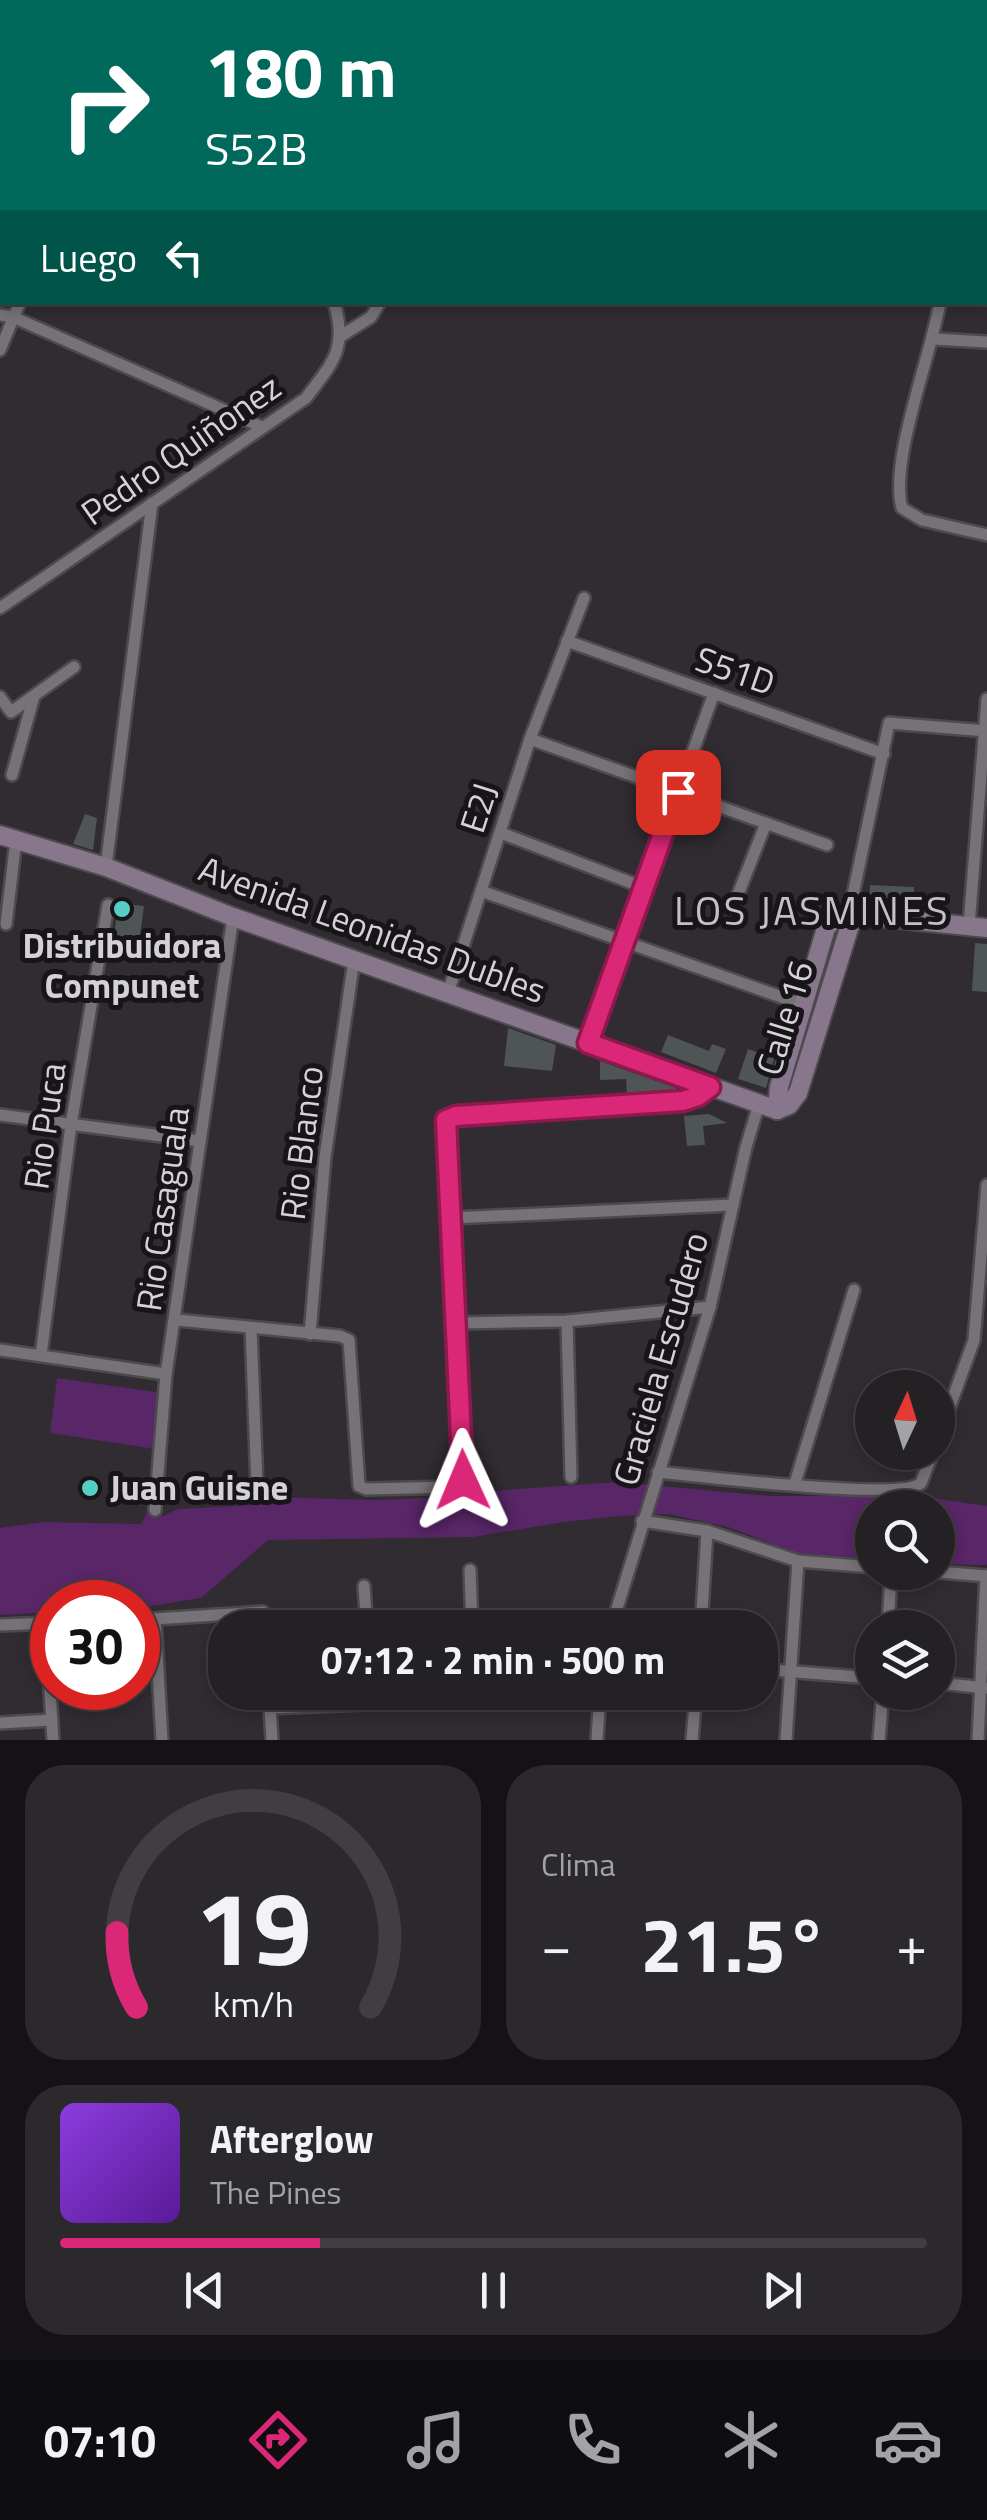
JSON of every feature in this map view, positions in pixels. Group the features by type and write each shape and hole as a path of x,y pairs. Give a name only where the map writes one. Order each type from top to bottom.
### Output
{"main road":[{"name":"Avenida Leonidas Dubles","path":"8,838 106,867 233,917 768,1107"},
{"path":"849,914 978,927"},
{"name":"Calle 16","path":"849,914 851,922 798,1093 789,1105 768,1107 776,1098 826,928 837,917 849,914"}],"street":[{"path":"335,305 341,336 371,317 378,305"},
{"path":"940,305 900,463 902,508 922,520 987,535"},
{"path":"0,350 6,316 262,427"},
{"name":"Pedro Quiñonez","path":"0,608 306,398 336,359 341,336"},
{"path":"934,339 987,342"},
{"path":"106,867 152,504"},
{"name":"E2J","path":"448,993 530,739 584,598"},
{"name":"S51D","path":"568,641 884,754"},
{"path":"0,697 6,716 74,668"},
{"path":"588,1043 714,693"},
{"path":"12,775 34,696"},
{"path":"978,927 987,699"},
{"path":"849,914 889,723 986,731"},
{"path":"530,739 828,846"},
{"path":"734,902 766,824"},
{"path":"500,833 645,888"},
{"path":"6,924 8,838"},
{"path":"481,891 804,1004"},
{"name":"Rio Puca","path":"41,1355 72,1125 108,905"},
{"name":"Rio Casaguala","path":"155,1510 166,1374 177,1320 233,917"},
{"name":"Rio Blanco","path":"310,1334 325,1157 354,960"},
{"path":"177,1320 349,1340 361,1488 456,1487 464,1475 446,1120 456,1116 683,1101 710,1087"},
{"name":"Graciela Escudero","path":"616,1610 710,1307 733,1205 768,1107"},
{"path":"0,1115 200,1141"},
{"path":"955,1392 974,1340 987,1185"},
{"path":"452,1218 733,1205"},
{"path":"796,1484 854,1290"},
{"path":"458,1324 567,1321 710,1307"},
{"path":"567,1321 570,1477"},
{"path":"251,1328 258,1486"},
{"path":"0,1350 166,1374"},
{"path":"658,1472 858,1490 916,1489 926,1470"},
{"path":"642,1521 707,1531 798,1561 855,1565"},
{"path":"702,1610 707,1531"},
{"path":"786,1740 798,1561"},
{"path":"470,1570 471,1610"},
{"path":"955,1573 987,1576 984,1687 978,1740"},
{"path":"364,1586 366,1610"},
{"path":"160,1619 208,1616"},
{"path":"0,1626 30,1624"},
{"path":"778,1670 855,1677"},
{"path":"955,1685 984,1687"},
{"path":"52,1710 53,1740"},
{"path":"160,1710 162,1740"},
{"path":"270,1710 272,1740"},
{"path":"597,1740 599,1710"},
{"path":"692,1740 694,1710"},
{"path":"880,1740 882,1710"},
{"path":"0,1723 52,1720"}],"shaded area":[{"path":"57,1378 163,1393 155,1449 50,1433"},
{"path":"617,1482 769,1496 855,1496 855,1558 796,1553 728,1527 669,1514 620,1516 473,1537 268,1540 201,1598 160,1605 160,1580 30,1580 30,1613 0,1615 0,1528 43,1522 141,1524 147,1512 164,1516 177,1509 255,1505 272,1497 373,1500 453,1497"},
{"path":"955,1501 987,1506 987,1565 955,1564"}],"building":[{"path":"85,814 97,818 93,850 73,844"},
{"path":"870,885 914,887 914,902 869,900"},
{"path":"118,903 144,906 138,950 113,946"},
{"path":"975,943 987,944 987,992 972,991"},
{"path":"508,1028 556,1045 552,1071 504,1066"},
{"path":"668,1035 709,1051 712,1044 726,1049 716,1073 661,1052"},
{"path":"748,1049 774,1058 766,1088 738,1079"},
{"path":"600,1061 676,1088 677,1092 627,1095 626,1079 600,1080"},
{"path":"709,1114 727,1123 703,1126 705,1145 687,1146 684,1116"}],"place":[{"name":"Distribuidora Compunet","path":"122,909"},
{"name":"Juan Guisne","path":"90,1488"}],"district":[{"name":"LOS JASMINES","path":"812,911"}],"route":[{"path":"463,1480 446,1120 456,1116 683,1101 710,1087 588,1043 678,792"}]}
